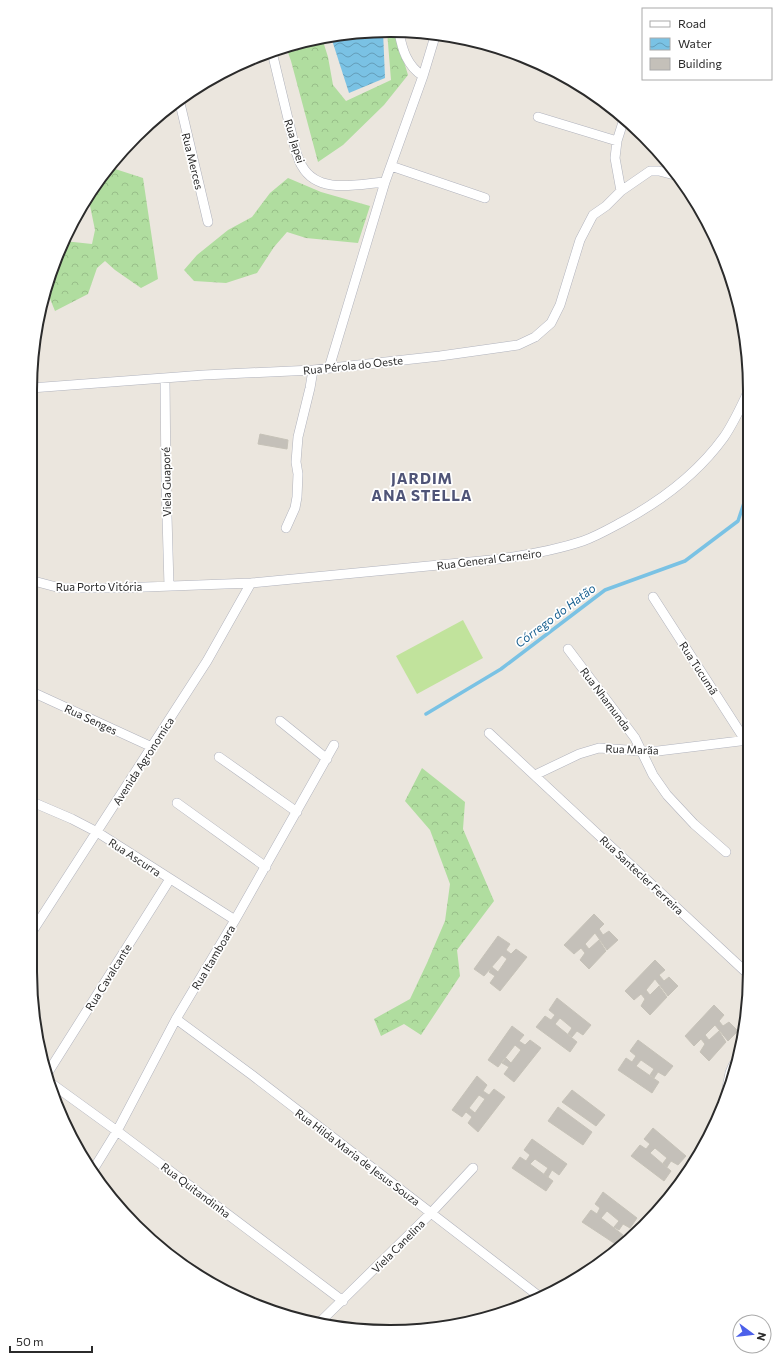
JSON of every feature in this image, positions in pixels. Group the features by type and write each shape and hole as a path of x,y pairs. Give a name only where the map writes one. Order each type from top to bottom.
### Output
{"street":[{"path":"400,37 404,54 416,71 423,76"},
{"path":"329,368 384,182 423,76 434,40"},
{"name":"Rua Japei","path":"273,57 294,144 302,167 312,177 321,183 334,185 384,182"},
{"name":"Rua Merces","path":"180,106 208,222"},
{"path":"538,117 617,141"},
{"path":"622,124 617,141 615,158 620,191 650,171 659,171 669,174"},
{"path":"391,166 485,198"},
{"name":"Rua Pérola do Oeste","path":"37,388 204,375 313,370 440,356 518,345 535,336 551,323 560,305 580,240 593,215 606,206 620,191"},
{"path":"286,528 295,508 297,497 298,474 296,462 298,437 313,370"},
{"name":"Viela Guaporé","path":"165,379 169,586"},
{"name":"Rua General Carneiro","path":"169,586 251,583 528,556 584,540 634,516 682,483 715,449 725,435 743,403"},
{"name":"Rua Porto Vitória","path":"37,582 60,588 169,586"},
{"name":"Avenida Agronomica","path":"37,925 207,661 251,583"},
{"name":"Rua Tucumã","path":"653,597 743,734"},
{"name":"Rua Nhamunda","path":"568,649 635,738 653,776 694,824 726,852"},
{"name":"Rua Senges","path":"37,694 152,747"},
{"path":"280,721 327,759"},
{"path":"489,733 535,776"},
{"name":"Rua Marãa","path":"535,776 588,750 599,748 658,751 743,740"},
{"name":"Rua Itamboara","path":"95,1166 116,1131 176,1019 266,867 334,745"},
{"path":"219,757 297,812"},
{"name":"Rua Santecler Ferreira","path":"535,776 743,969"},
{"path":"177,803 266,867"},
{"name":"Rua Ascurra","path":"37,804 72,819 97,832 235,920"},
{"name":"Rua Cavalcante","path":"51,1068 170,879"},
{"name":"Rua Hilda Maria de Jesus Souza","path":"176,1019 252,1075 535,1294"},
{"name":"Rua Quitandinha","path":"57,1089 343,1301"},
{"name":"Viela Canelina","path":"324,1318 431,1213 473,1168"}],"green space":[{"path":"387,37 397,37 408,75 384,105 343,145 318,162 288,53 324,44 328,57 333,85 346,101 391,80"},
{"path":"115,169 143,178 158,279 141,288 115,270 105,261 97,268 88,294 55,311 49,298 70,242 92,244 95,230 90,204"},
{"path":"288,178 321,192 370,206 358,243 306,238 287,232 274,247 257,273 226,283 194,281 184,270 197,255 228,230 252,217 270,193"},
{"path":"463,620 483,658 417,694 396,656"},
{"path":"422,768 465,802 463,829 494,901 457,950 460,976 421,1035 404,1024 381,1036 374,1019 410,999 445,921 450,884 430,830 405,801"}],"water":[{"path":"383,37 385,78 349,93 333,42"}],"building":[{"path":"260,434 288,440 287,449 258,444"},
{"path":"594,914 604,924 599,929 603,935 609,931 618,940 607,950 595,933 585,944 589,949 599,940 606,951 589,969 580,960 585,953 581,948 574,954 564,945"},
{"path":"498,936 510,944 506,950 511,954 516,949 527,957 500,991 490,983 495,976 489,972 492,967 498,972 507,959 502,955 484,976 474,969"},
{"path":"655,960 665,970 659,975 664,981 669,977 678,986 668,996 655,979 646,990 650,995 659,986 667,997 650,1015 641,1006 645,999 641,994 634,1000 625,991"},
{"path":"557,998 591,1025 583,1035 577,1031 572,1037 568,1034 572,1028 560,1018 555,1024 577,1042 570,1052 536,1027 545,1016 551,1020 555,1015 549,1010"},
{"path":"714,1005 724,1015 719,1021 723,1026 729,1022 738,1031 728,1041 715,1025 705,1035 709,1040 719,1031 726,1042 709,1061 700,1052 705,1044 701,1039 694,1046 685,1036"},
{"path":"512,1026 524,1035 519,1041 525,1045 530,1040 541,1048 514,1082 504,1074 509,1067 502,1063 506,1058 511,1063 521,1050 515,1045 498,1067 488,1060"},
{"path":"638,1040 673,1066 665,1076 658,1072 654,1078 650,1075 654,1069 641,1060 636,1066 659,1082 652,1093 618,1070 626,1058 632,1062 636,1056 630,1051"},
{"path":"477,1076 487,1085 483,1091 489,1095 494,1089 505,1097 478,1132 468,1123 472,1117 466,1112 469,1108 475,1113 485,1099 479,1095 462,1117 452,1110"},
{"path":"572,1090 605,1115 596,1126 562,1102"},
{"path":"558,1107 592,1132 583,1145 548,1121"},
{"path":"653,1128 686,1156 678,1165 671,1161 667,1167 663,1163 667,1158 655,1148 650,1153 671,1171 664,1181 631,1156 640,1145 646,1149 650,1144 644,1139"},
{"path":"532,1139 567,1164 559,1175 552,1170 548,1177 544,1174 548,1168 535,1159 530,1164 553,1181 546,1191 512,1168 520,1157 526,1161 530,1155 524,1150"},
{"path":"603,1192 637,1218 630,1228 623,1224 619,1230 614,1227 619,1221 607,1211 601,1218 623,1235 615,1244 582,1222 591,1210 597,1214 600,1208 595,1204"}],"waterway":[{"name":"Córrego do Hatão","path":"426,714 501,669 605,590 685,561 738,521 743,506"}],"district":[{"name":"JARDIM ANA STELLA","path":"422,486"}]}
